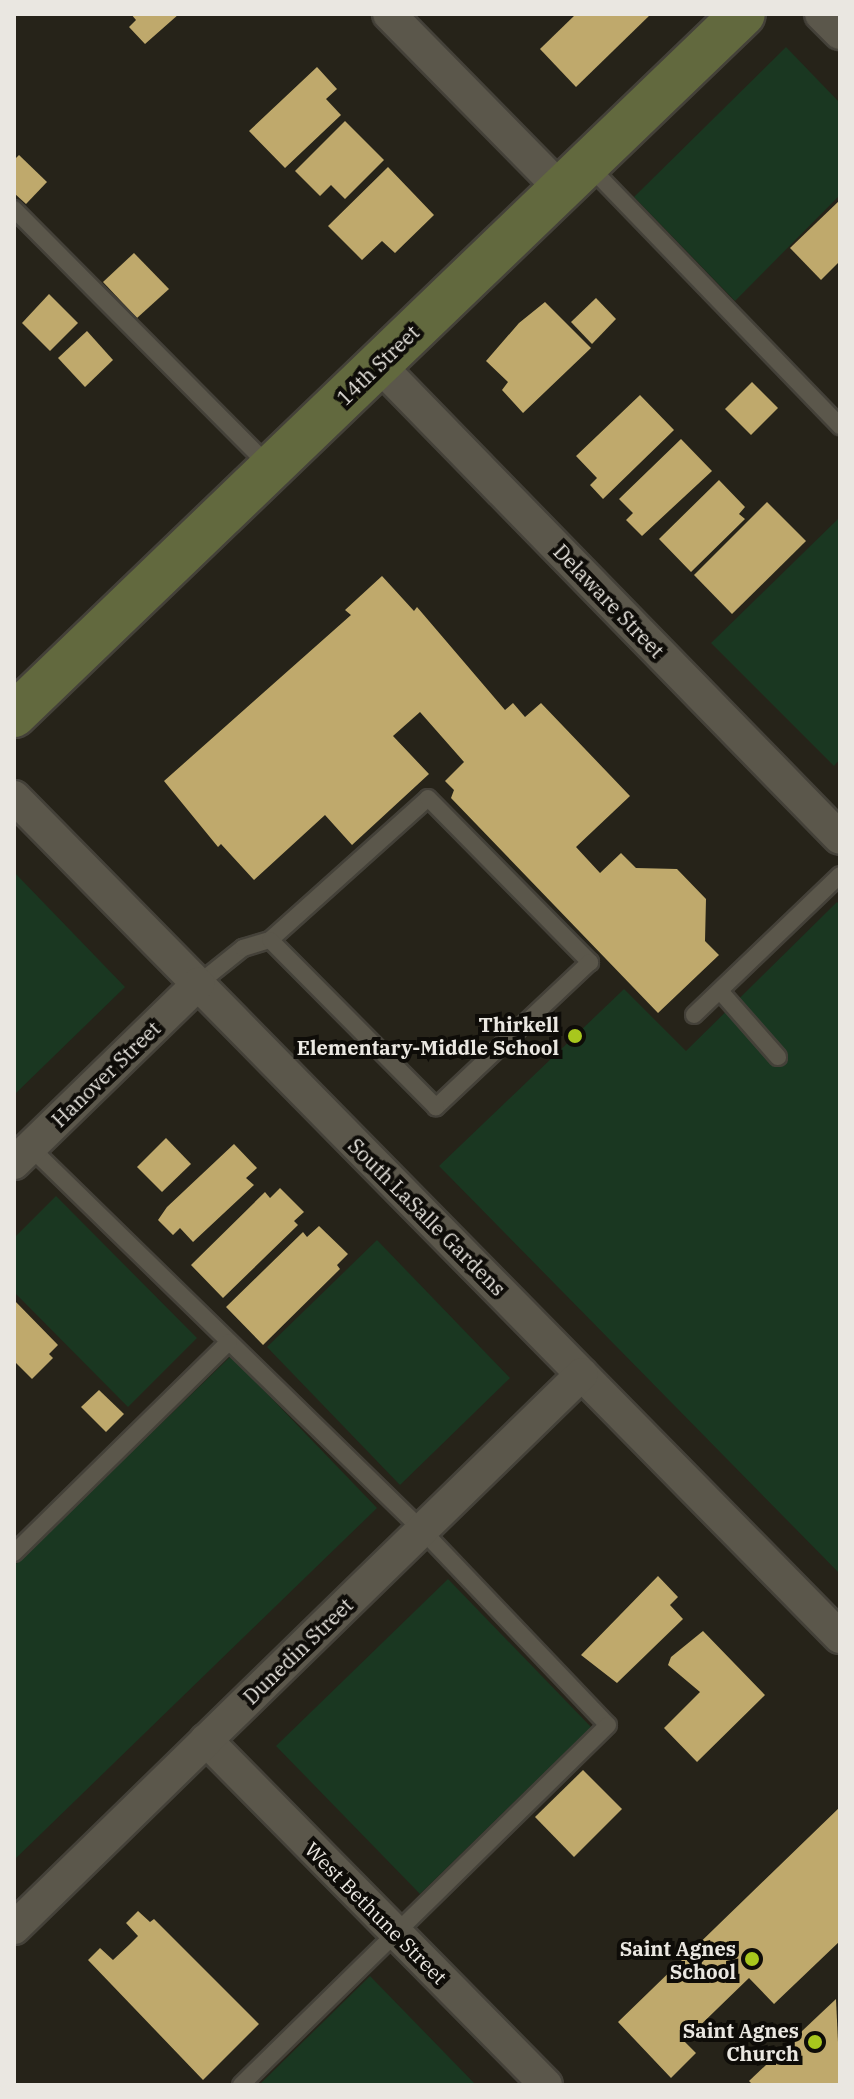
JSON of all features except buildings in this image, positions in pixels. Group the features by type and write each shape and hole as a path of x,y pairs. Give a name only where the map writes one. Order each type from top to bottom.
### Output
{"street":[{"path":"389,14 574,176"},
{"name":"14th Street","path":"14,715 743,14"},
{"path":"821,14 840,33"},
{"name":"Delaware Street","path":"379,365 840,838"},
{"name":"South LaSalle Gardens","path":"14,797 840,1637"},
{"name":"Hanover Street","path":"22,1155 198,984"},
{"name":"Dunedin Street","path":"14,1928 582,1374"},
{"name":"West Bethune Street","path":"206,1740 546,2085"}],"lane":[{"path":"574,176 840,426"},
{"path":"14,209 271,468"},
{"path":"198,984 243,948 270,940 428,798 590,962 436,1107 270,940"},
{"path":"694,1015 840,875"},
{"path":"720,991 778,1057"},
{"path":"22,1155 229,1342 422,1530 608,1725 241,2085"},
{"path":"14,1553 229,1342"}],"green space":[{"path":"786,47 840,103 840,195 735,301 634,197"},
{"path":"840,517 840,759 834,766 711,643"},
{"path":"14,872 125,987 14,1095"},
{"path":"837,902 840,905 840,1574 439,1166 624,989 686,1051"},
{"path":"56,1196 197,1338 128,1407 14,1292 14,1238"},
{"path":"377,1240 510,1378 400,1485 267,1347"},
{"path":"231,1356 377,1508 14,1860 14,1566"},
{"path":"448,1579 591,1727 420,1894 276,1746"},
{"path":"370,1976 476,2085 259,2085"}],"place":[{"name":"Thirkell Elementary-Middle School","path":"575,1036"},
{"name":"Saint Agnes School","path":"752,1959"},
{"name":"Saint Agnes Church","path":"815,2042"}]}
